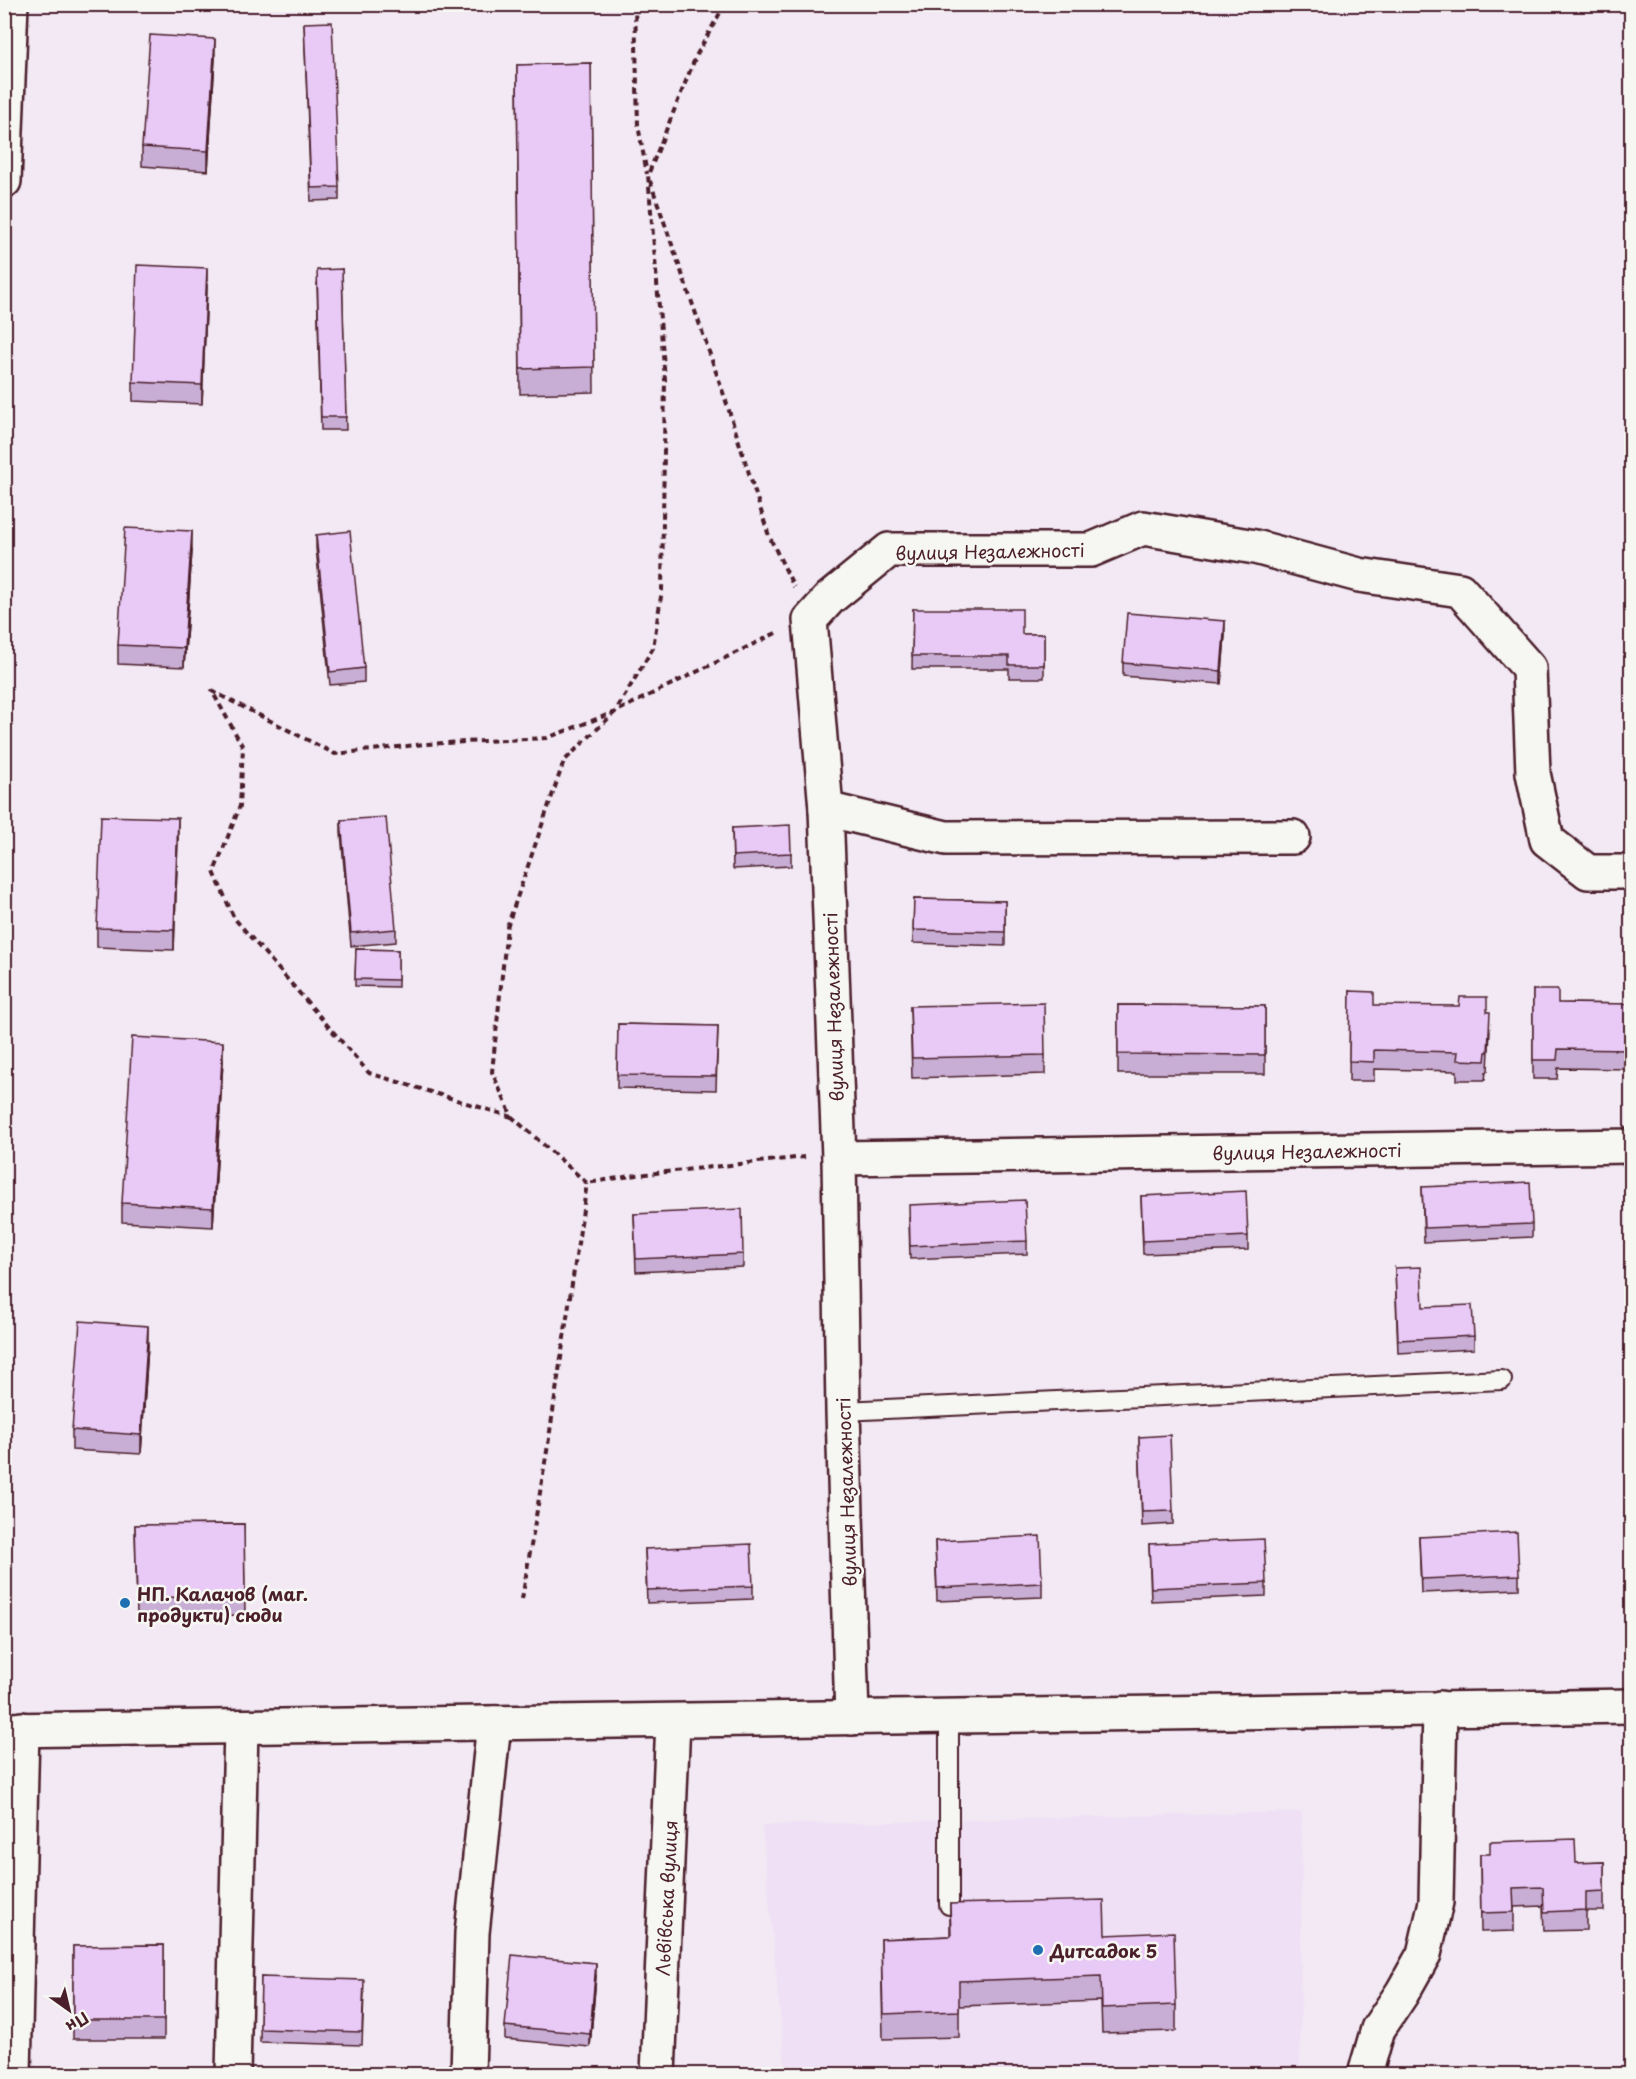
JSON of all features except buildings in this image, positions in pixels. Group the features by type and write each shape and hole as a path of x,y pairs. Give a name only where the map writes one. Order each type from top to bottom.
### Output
{"street":[{"path":"4,181 11,4"},
{"name":"вулиця Незалежності","path":"852,1718 843,1411 839,1158 826,809 810,620 830,598 889,550 1091,550 1143,528 1255,547 1359,575 1460,590 1529,668 1533,773 1547,840 1588,872 1632,872"},
{"path":"826,809 946,838 1293,837"},
{"name":"вулиця Незалежності","path":"839,1158 1632,1146"},
{"path":"14,2074 13,1730 1632,1706"},
{"path":"1365,2074 1378,2029 1424,1954 1436,1902 1440,1708"},
{"name":"Львівська вулиця","path":"658,2074 674,1721"},
{"path":"468,2074 472,1933 494,1723"},
{"path":"233,2074 241,1727"}],"lane":[{"path":"843,1411 1502,1380"},
{"path":"949,1716 949,1905"}],"path":[{"path":"512,1117 492,1072 507,927 564,761 615,712 653,648 662,590 665,379 648,175 638,125 635,4"},
{"path":"587,1183 512,1117 369,1073 234,918 214,872 240,806 243,747 212,691 335,754 425,744 547,738 615,712 790,626 810,620 770,536 648,175 696,56 725,4"},
{"path":"587,1183 797,1157 839,1158"},
{"path":"522,1599 587,1183"}],"shaded area":[{"name":"Дитсадок 5","path":"1302,1812 1300,2074 786,2074 762,1825"}],"place":[{"name":"НП. Калачов (маг. продукти) сюди","path":"125,1603"},
{"name":"Дитсадок 5","path":"1038,1950"}]}
